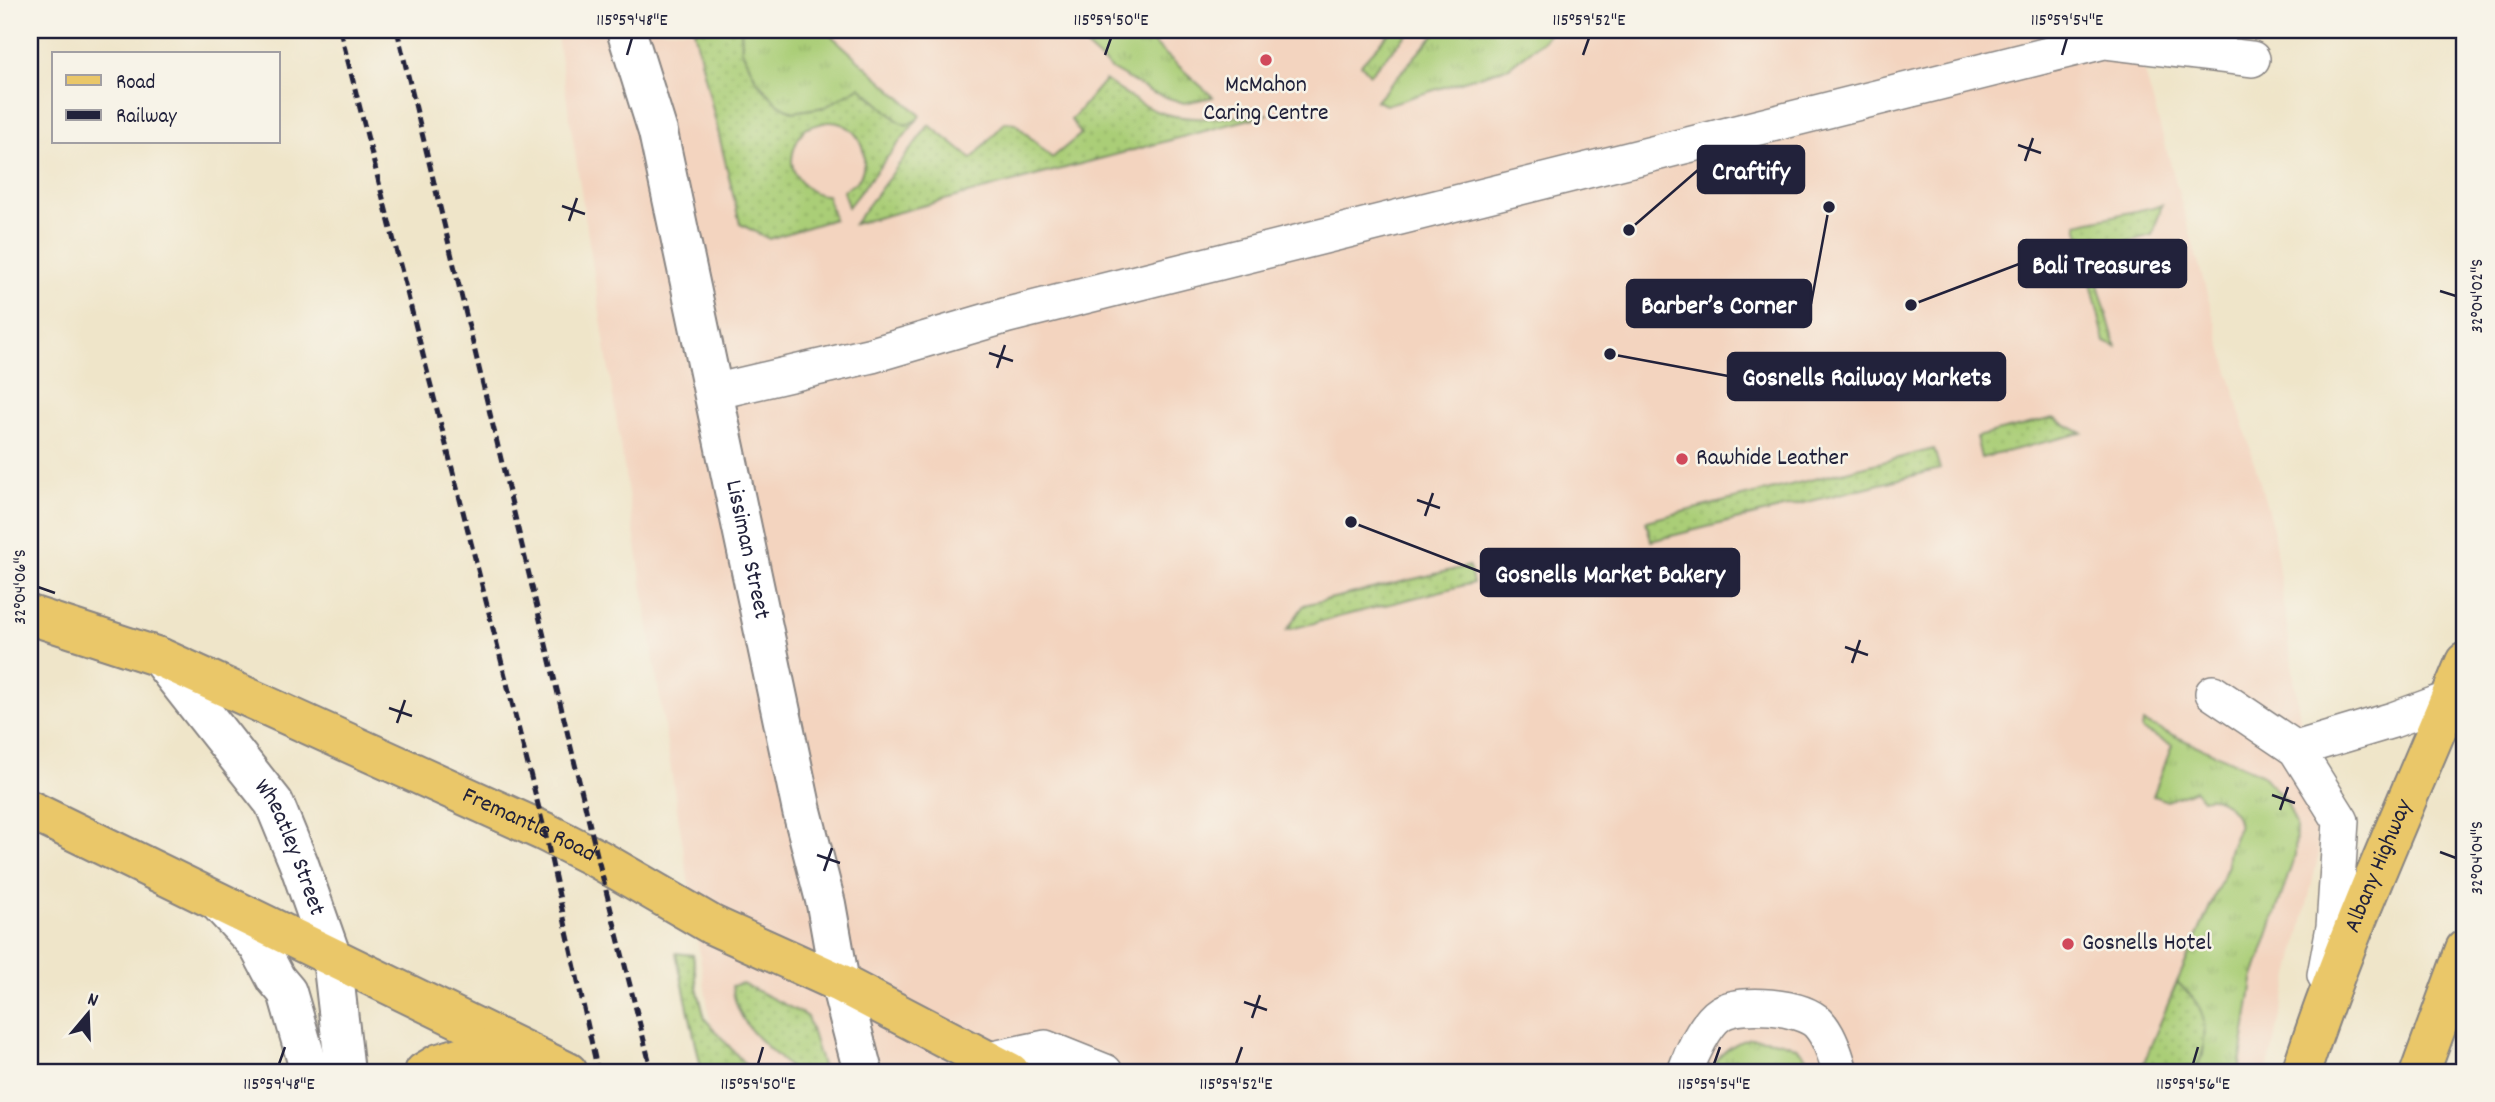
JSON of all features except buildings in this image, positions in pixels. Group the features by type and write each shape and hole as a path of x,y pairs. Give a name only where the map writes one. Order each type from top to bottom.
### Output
{"main road":[{"name":"Fremantle Road","path":"30,615 159,657 545,832 598,859 712,925 840,983 999,1066"},
{"name":"Albany Highway","path":"2301,1072 2373,877 2465,662"},
{"path":"30,810 568,1072"},
{"path":"2420,1072 2465,949"},
{"path":"424,1072 439,1063 506,1043"},
{"path":"946,1072 999,1066"}],"street":[{"name":"Lissiman Street","path":"626,30 658,132 802,811 826,904 840,983 863,1072"},
{"name":"Wheatley Street","path":"159,657 274,803 332,958 345,1072"},
{"path":"216,900 258,945 276,979 287,992 310,1072"}],"lane":[{"path":"713,392 872,355 1008,315 2104,41 2252,59"},
{"path":"2213,692 2296,749 2341,821 2334,927 2316,1026"},
{"path":"2296,749 2393,720 2450,699"},
{"path":"1685,1072 1695,1045 1720,1013 1752,1005 1790,1010 1818,1023 1836,1053 1840,1072"},
{"path":"999,1066 1045,1048 1105,1072"}],"shaded area":[{"path":"556,30 2133,30 2273,529 2319,854 2267,1072 718,1072"}],"green space":[{"path":"694,30 741,30 742,51 757,81 777,103 793,112 825,107 860,87 899,122 907,125 917,120 848,207 843,191 860,177 864,159 860,142 849,128 841,124 828,122 804,129 794,148 793,168 799,180 814,193 827,195 834,219 769,239 740,224"},
{"path":"741,30 825,30 920,115 917,120 907,125 899,122 860,87 825,107 793,112 777,103 757,81 742,51"},
{"path":"1068,30 1116,30 1121,34 1141,32 1213,97 1184,103 1153,93 1111,69"},
{"path":"1392,30 1411,30 1370,74 1361,64"},
{"path":"1438,30 1551,30 1544,40 1509,67 1386,105 1376,101"},
{"path":"1105,80 1143,105 1169,115 1212,118 1269,114 854,224 929,125 972,159 1005,122 1015,123 1052,158 1081,134 1071,120"},
{"path":"2162,205 2152,235 2089,252 2116,347 2105,342 2077,224"},
{"path":"2053,418 2082,433 1981,458 1976,437"},
{"path":"1934,449 1940,469 1651,541 1646,521"},
{"path":"1469,566 1473,583 1287,630 1304,605"},
{"path":"2143,722 2261,774 2286,800 2296,825 2295,855 2253,980 2239,1072 2192,1072 2203,1055 2204,1043 2186,991 2177,982 2228,865 2238,819 2224,803 2213,798 2202,799 2195,790 2167,801 2153,796 2172,745 2142,730"},
{"path":"676,953 693,955 705,1019 752,1072 702,1072"},
{"path":"2177,982 2200,1008 2205,1031 2201,1058 2192,1072 2140,1072"},
{"path":"742,983 807,1016 824,1072 794,1072 754,1034 740,1014 735,1001 732,986"},
{"path":"1750,1038 1789,1044 1805,1055 1815,1072 1711,1072 1726,1050"}],"railway":[{"path":"340,30 545,832 598,1072"},
{"path":"397,30 652,1072"}],"place":[{"name":"McMahon Caring Centre","path":"1266,60"},
{"name":"Barber’s Corner","path":"1829,207"},
{"name":"Craftify","path":"1629,230"},
{"name":"Bali Treasures","path":"1911,305"},
{"name":"Gosnells Railway Markets","path":"1610,354"},
{"name":"Rawhide Leather","path":"1682,459"},
{"name":"Gosnells Market Bakery","path":"1351,522"},
{"name":"Gosnells Hotel","path":"2068,944"}]}
